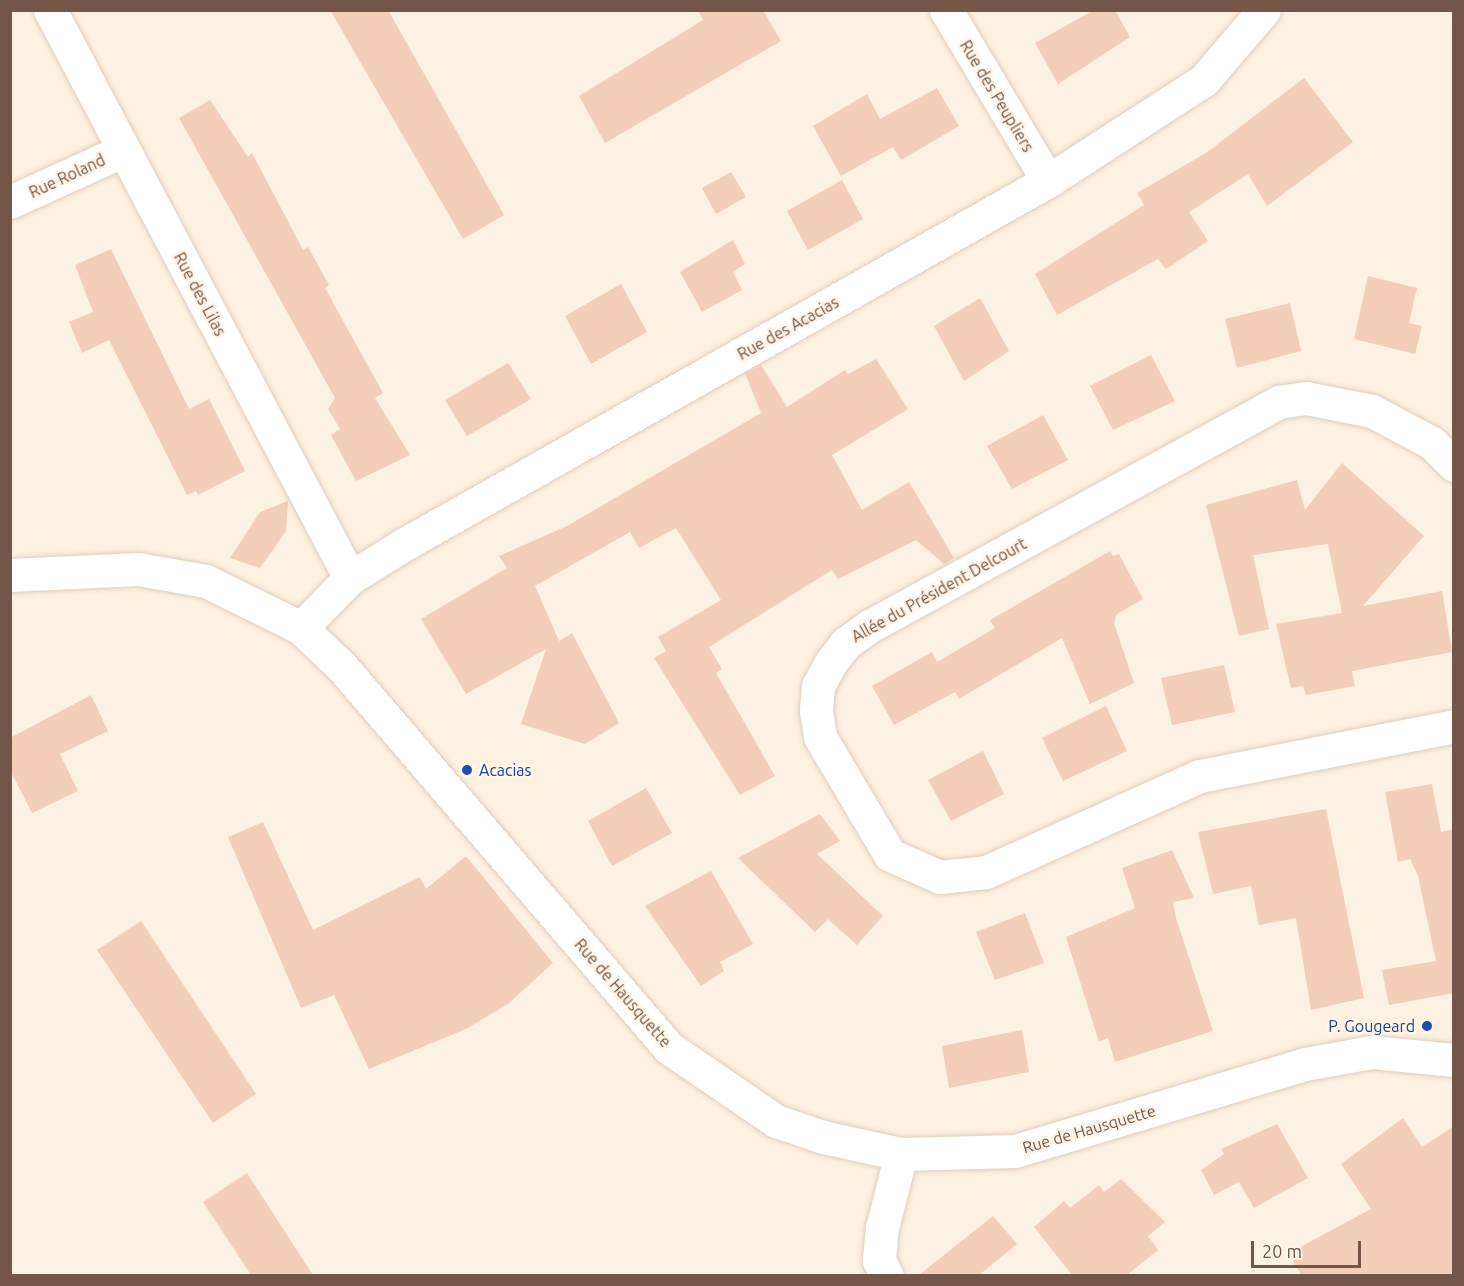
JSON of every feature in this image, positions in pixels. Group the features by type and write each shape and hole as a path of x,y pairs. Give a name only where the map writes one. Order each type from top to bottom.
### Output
{"street":[{"name":"Rue des Lilas","path":"50,10 350,578"},
{"name":"Rue des Peupliers","path":"946,10 1048,181"},
{"name":"Rue des Acacias","path":"301,628 350,578 1048,181 1204,80 1264,10"},
{"name":"Rue Roland","path":"10,202 124,150"},
{"name":"Allée du Président Delcourt","path":"1454,465 1432,443 1372,411 1306,398 1279,402 871,625 846,643 831,662 819,686 816,711 820,737 890,855 940,877 986,872 1200,776 1454,726"},
{"name":"Rue de Hausquette","path":"10,575 138,569 206,581 301,628 342,667 669,1048 724,1090 776,1121 901,1154 1015,1151 1316,1062 1372,1052 1454,1060"},
{"path":"886,1275 879,1260 882,1228 901,1154"}],"building":[{"path":"330,10 388,10 504,215 463,239"},
{"path":"698,10 763,10 781,41 605,143 579,96 703,20"},
{"path":"1094,10 1115,10 1130,37 1058,84 1035,43"},
{"path":"1304,78 1353,142 1267,206 1248,174 1189,212 1208,241 1166,269 1158,259 1057,315 1035,274 1144,205 1137,193 1206,153"},
{"path":"937,88 959,126 901,160 893,147 841,176 813,126 867,94 880,119"},
{"path":"210,100 248,157 252,153 303,250 308,247 329,285 325,288 383,393 375,398 410,455 356,481 331,435 340,429 328,409 335,398 179,118"},
{"path":"731,172 746,197 716,214 702,188"},
{"path":"842,180 863,219 808,250 787,211"},
{"path":"733,240 745,264 733,272 742,290 702,312 680,272"},
{"path":"111,249 189,409 209,399 245,471 198,495 196,491 187,495 109,340 82,353 69,322 93,312 75,265"},
{"path":"1368,276 1417,288 1409,323 1422,326 1415,354 1354,339"},
{"path":"621,284 647,332 591,364 565,316"},
{"path":"980,298 1009,351 964,381 934,326"},
{"path":"1290,303 1301,351 1237,368 1225,319"},
{"path":"1151,355 1175,401 1113,430 1090,386"},
{"path":"876,359 908,409 832,455 862,510 909,482 954,558 944,564 916,540 838,579 832,570 709,647 722,669 716,673 775,776 740,795 654,658 666,651 658,637 721,600 676,528 639,548 630,532 535,586 559,641 572,633 619,723 585,744 521,724 546,649 466,694 421,619 507,568 499,556 567,526 761,413 745,373 761,365 787,407 845,370 848,374"},
{"path":"508,363 531,399 467,436 445,400"},
{"path":"1043,415 1068,460 1012,489 987,446"},
{"path":"1342,463 1424,536 1363,606 1442,591 1452,652 1352,671 1355,686 1306,695 1303,686 1291,688 1276,624 1342,613 1328,544 1253,555 1269,629 1239,636 1206,505 1297,480 1305,510"},
{"path":"288,501 286,531 260,568 230,558 260,512"},
{"path":"1110,551 1113,556 1119,554 1143,599 1117,614 1114,623 1134,683 1090,704 1062,638 959,699 955,692 894,725 872,686 932,652 937,662 995,628 990,620"},
{"path":"1224,665 1235,712 1172,725 1161,678"},
{"path":"91,695 108,731 60,754 78,791 32,813 10,770 10,738"},
{"path":"1106,706 1127,751 1063,781 1042,738"},
{"path":"983,751 1004,794 951,821 928,780"},
{"path":"1432,784 1441,832 1454,829 1454,993 1389,1005 1382,970 1436,961 1418,876 1410,859 1398,862 1385,792"},
{"path":"646,788 672,833 612,866 588,821"},
{"path":"1326,809 1364,998 1311,1010 1296,918 1259,925 1251,886 1213,894 1198,832"},
{"path":"820,814 840,841 817,854 883,916 857,945 828,919 815,932 738,858"},
{"path":"263,822 313,930 420,877 426,889 466,856 553,963 508,1004 466,1029 369,1069 334,995 301,1008 228,837"},
{"path":"1172,850 1194,898 1173,902 1176,918 1213,1031 1115,1062 1108,1038 1099,1042 1066,937 1135,908 1122,868"},
{"path":"711,871 753,944 720,962 724,971 701,986 645,906"},
{"path":"1025,913 1044,963 995,980 976,932"},
{"path":"141,921 256,1094 213,1123 97,950"},
{"path":"1022,1030 1029,1072 949,1088 942,1046"},
{"path":"1403,1118 1422,1147 1454,1126 1454,1275 1301,1275 1289,1253 1371,1209 1341,1164"},
{"path":"1277,1124 1308,1178 1254,1208 1239,1182 1214,1195 1201,1170 1224,1154 1221,1149"},
{"path":"247,1173 313,1275 251,1275 203,1202"},
{"path":"1121,1179 1165,1222 1148,1236 1158,1250 1127,1275 1072,1275 1034,1227 1064,1201 1070,1208 1099,1185 1104,1192"},
{"path":"993,1216 1017,1244 979,1275 919,1275"}],"place":[{"name":"Acacias","path":"467,770"},
{"name":"P. Gougeard","path":"1427,1026"}]}
